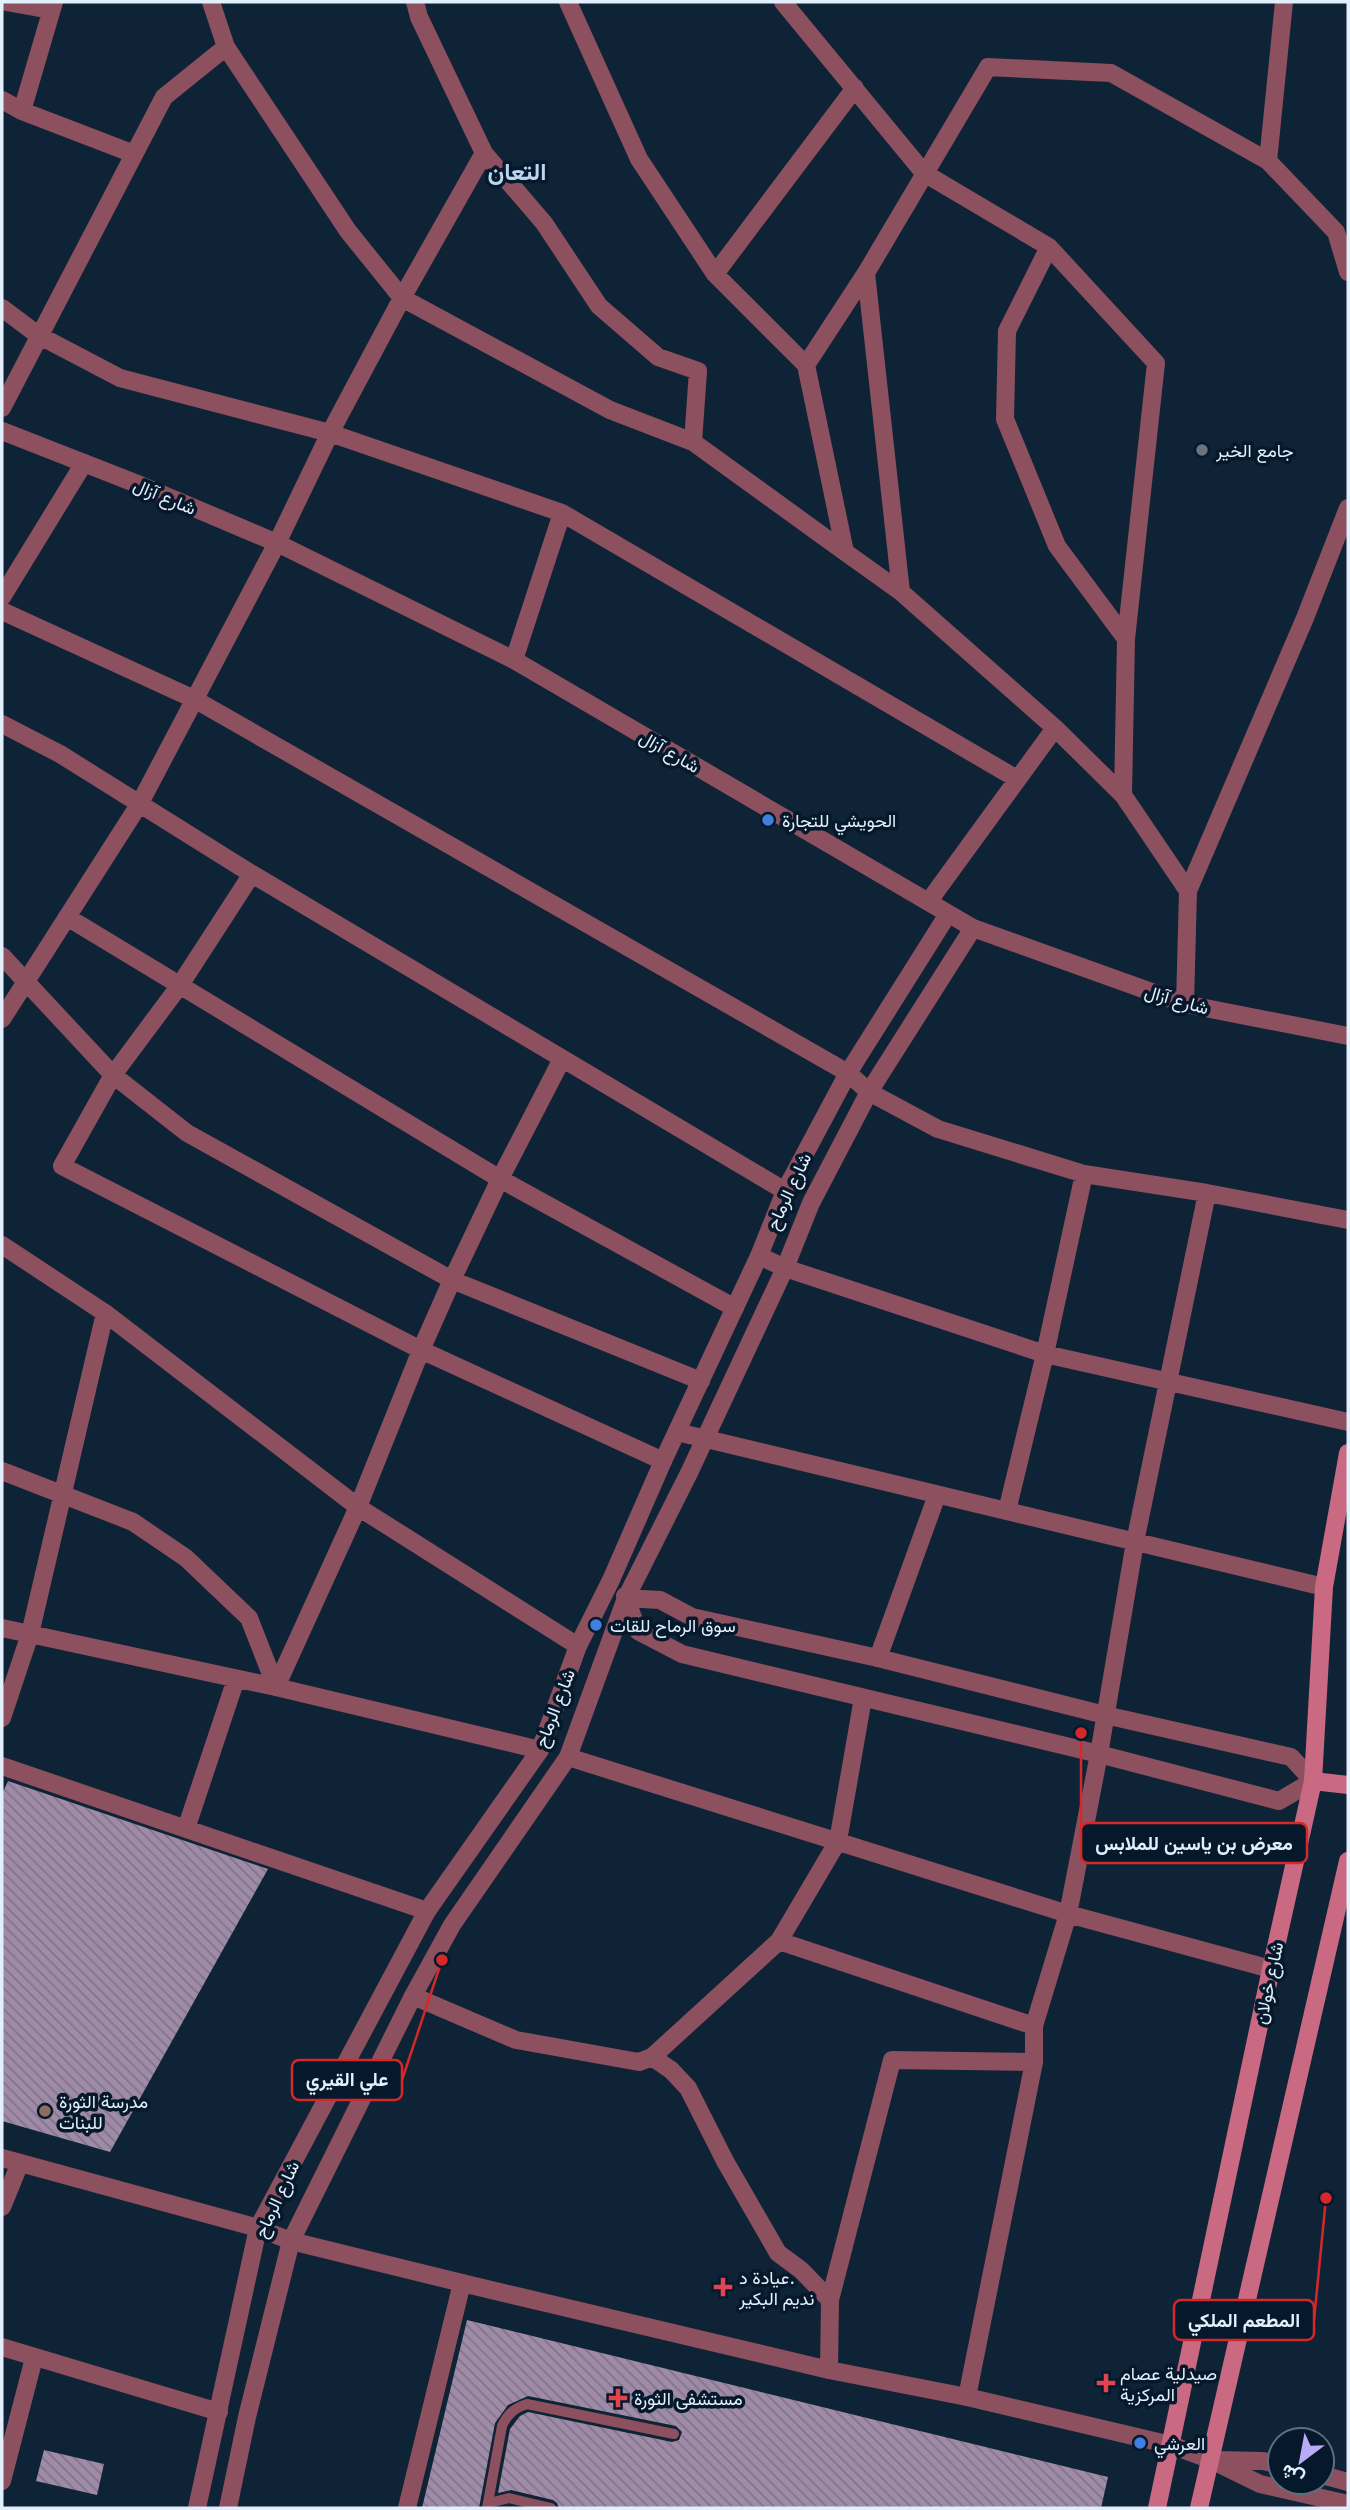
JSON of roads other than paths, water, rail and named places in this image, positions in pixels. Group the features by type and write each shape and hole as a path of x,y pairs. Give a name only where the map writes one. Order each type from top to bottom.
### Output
{"main road":[{"name":"شارع خولان","path":"1157,2508 1313,1781 1324,1587 1348,1453"},
{"path":"1313,1781 1348,1785"},
{"path":"1199,2508 1348,1860"}],"street":[{"path":"5,2 53,6 22,110"},
{"path":"211,2 226,47 348,231 402,298 610,410 693,442 901,592 1055,728 1123,795 1188,891"},
{"path":"415,2 484,153 544,223 599,306 658,357 698,371 693,442"},
{"path":"568,2 639,159 715,274 806,365 845,552"},
{"path":"782,2 925,173 1049,247 1156,363 1126,639 1123,795"},
{"path":"1268,161 1284,2"},
{"path":"2,408 164,97 226,47"},
{"path":"806,365 866,273 988,67 1111,73 1268,161 1336,232 1348,272"},
{"path":"715,274 855,89"},
{"path":"2,100 134,154"},
{"path":"2,1019 140,803 277,543 330,433 484,153"},
{"path":"1049,247 1007,331 1005,419 1057,546 1126,639"},
{"path":"866,273 901,592"},
{"path":"2,309 38,335 120,378 330,433 562,513 1017,779"},
{"name":"شارع آزال","path":"2,432 277,543 514,660 973,928 1185,1004 1348,1036"},
{"path":"2,597 84,463"},
{"path":"1185,1004 1188,891 1305,618 1348,508"},
{"path":"514,660 562,513"},
{"path":"2,611 194,699 848,1073 869,1092 938,1129 1084,1174 1207,1193 1348,1220"},
{"path":"2,724 60,754 252,874 785,1191"},
{"path":"929,901 1055,728"},
{"path":"252,874 180,985 113,1075 62,1166 421,1350 663,1461"},
{"name":"شارع الرماح","path":"197,2508 258,2228 427,1911 540,1750 578,1646 611,1580 663,1461 759,1256 785,1191 848,1073 948,914"},
{"path":"67,916 500,1179 735,1308"},
{"name":"شارع الرماح","path":"228,2508 247,2417 291,2241 413,1996 452,1925 568,1757 626,1598 705,1439 785,1268 811,1203 869,1092 973,928"},
{"path":"2,956 113,1075 187,1133 452,1280 701,1381"},
{"path":"276,1687 358,1507 452,1280 562,1059"},
{"path":"1007,1511 1084,1174"},
{"path":"967,2397 1034,2062 1034,2026 1068,1914 1099,1755 1135,1542 1207,1193"},
{"path":"2,1245 105,1313 358,1507 578,1646"},
{"path":"759,1256 785,1268 1045,1354 1348,1422"},
{"path":"2,1718 30,1634 105,1313"},
{"path":"677,1432 1324,1587"},
{"path":"2,1471 132,1522 186,1558 249,1618 276,1687"},
{"path":"878,1658 937,1495"},
{"path":"611,1580 626,1598 638,1631 682,1654 1279,1801 1313,1781 1291,1757 1105,1715 878,1658 692,1617 660,1600 626,1598"},
{"path":"2,1628 276,1687 568,1757 1068,1914 1271,1969"},
{"path":"186,1829 236,1679"},
{"path":"413,1996 516,2040 639,2062 652,2057 779,1941 838,1841 863,1698"},
{"path":"2,1766 427,1911"},
{"path":"779,1941 1034,2026"},
{"path":"652,2057 671,2070 688,2088 725,2161 778,2253 801,2270 830,2300"},
{"path":"829,2370 830,2300 892,2060 1034,2062"},
{"path":"2,2158 258,2228 291,2241 462,2283 829,2370 967,2397 1171,2445 1209,2459 1260,2484 1348,2504"},
{"path":"2,2207 20,2163"},
{"path":"407,2508 462,2283"},
{"path":"2,2347 219,2412"},
{"path":"2,2481 34,2358"},
{"path":"1209,2459 1266,2462"}],"lane":[{"path":"551,2508 509,2498 488,2505 502,2426 515,2408 527,2404 674,2434"}],"place":[{"name":"جامع الخير","path":"1202,450"},
{"name":"الحويشي للتجارة","path":"768,820"},
{"name":"سوق الرماح للقات","path":"596,1625"},
{"name":"معرض بن ياسين للملابس","path":"1081,1733"},
{"name":"علي القيري","path":"442,1960"},
{"name":"مدرسة الثورة للبنات","path":"45,2111"},
{"name":"المطعم الملكي","path":"1326,2198"},
{"name":"عيادة د. نديم البكير","path":"723,2287"},
{"name":"صيدلية عصام المركزية","path":"1106,2383"},
{"name":"مستشفى الثورة","path":"618,2398"},
{"name":"العرشي","path":"1140,2443"}],"district":[{"name":"التعان","path":"517,170"}]}
